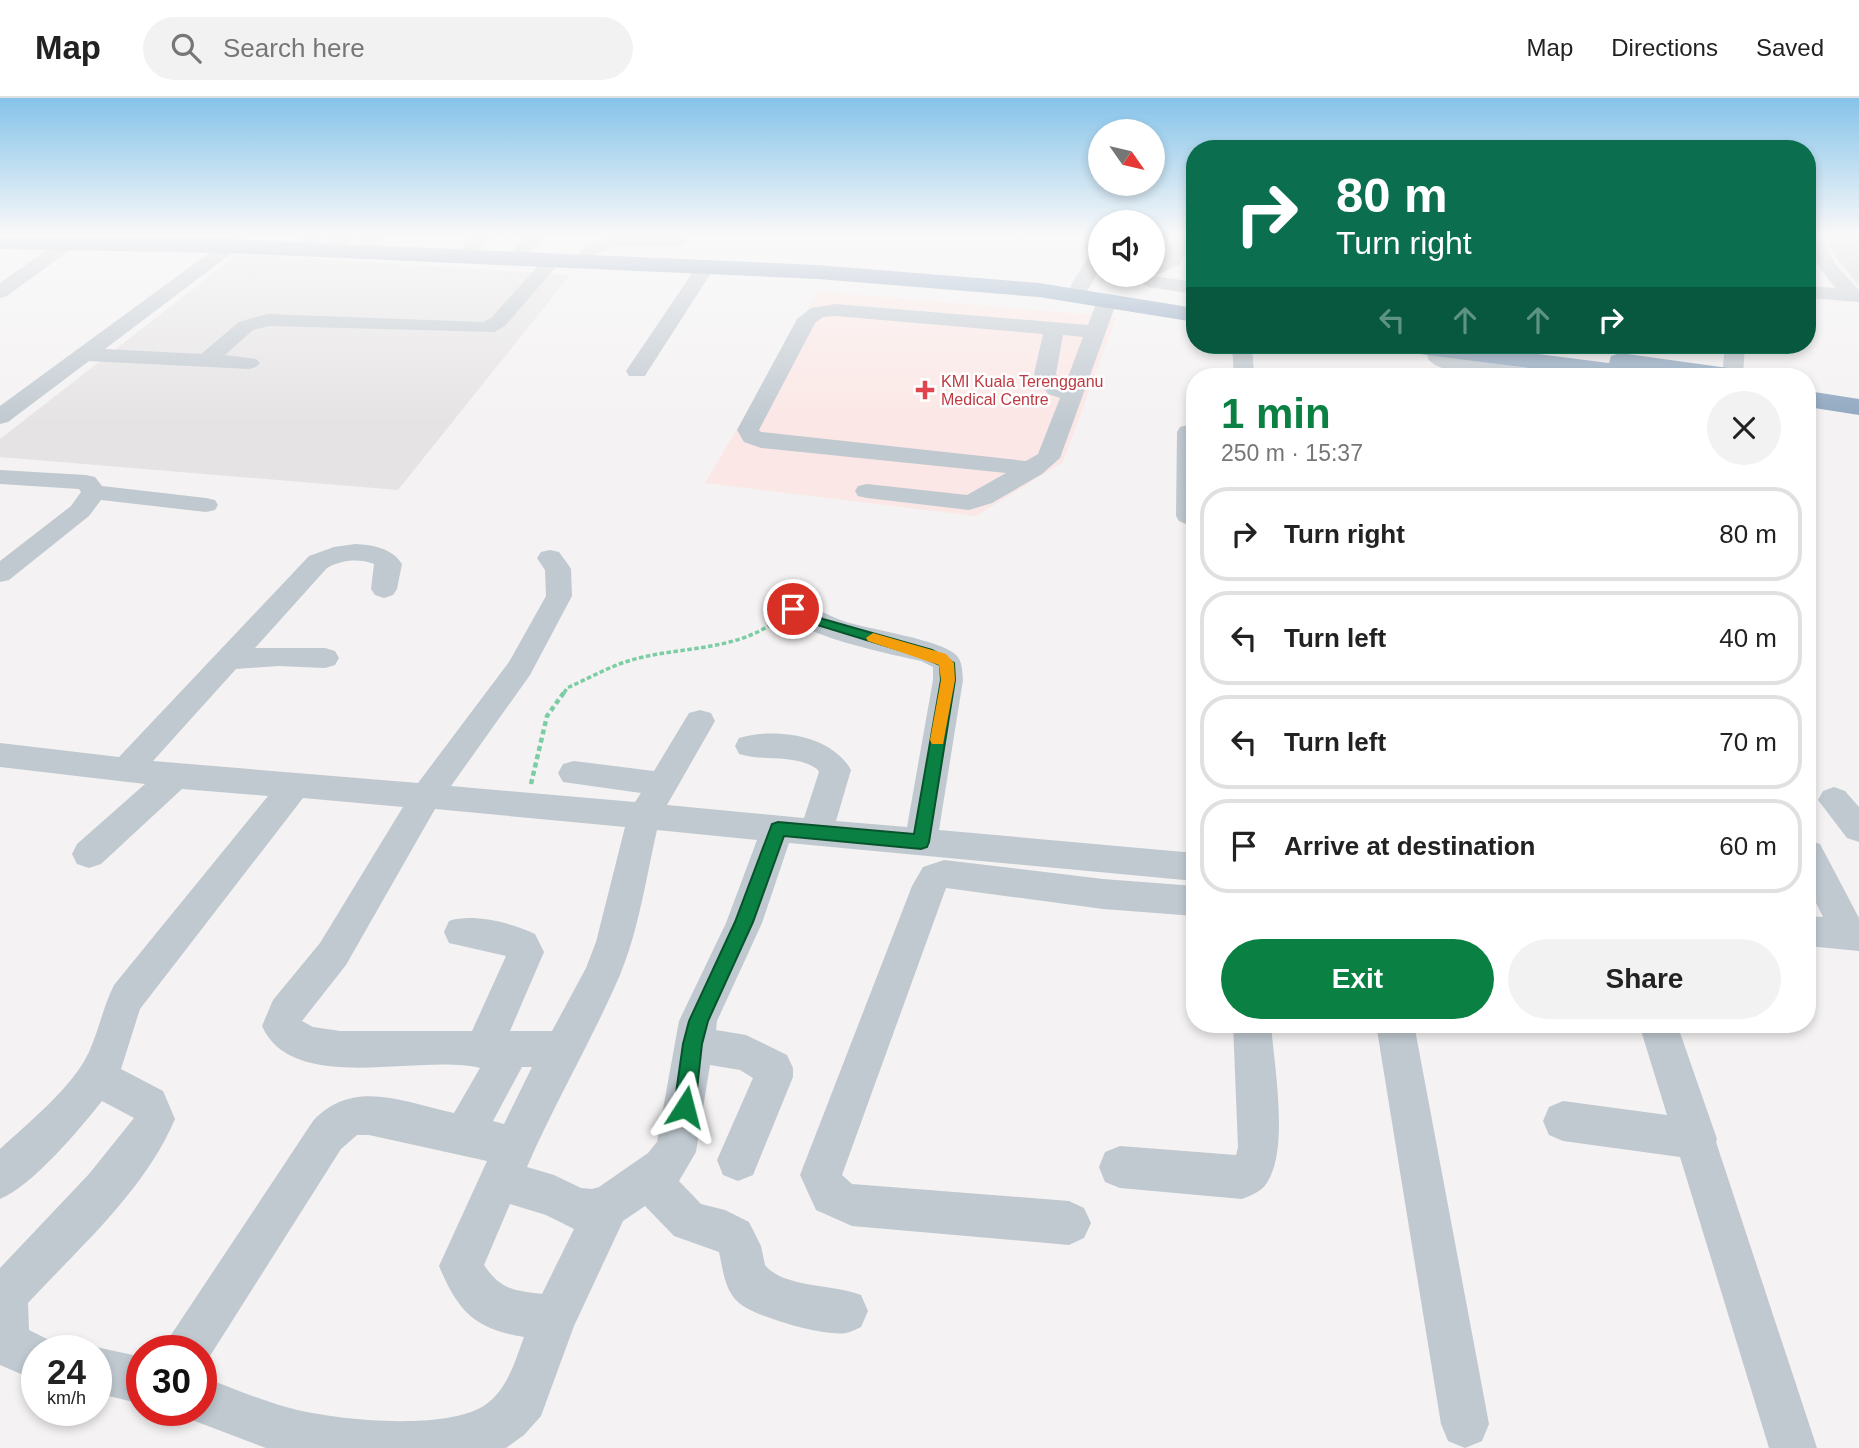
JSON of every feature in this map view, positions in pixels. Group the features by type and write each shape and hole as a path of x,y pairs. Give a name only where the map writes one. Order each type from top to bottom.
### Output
{"highway":[{"path":"1092,299 1186,314"},
{"path":"1466,354 1514,363 1566,360 1648,368"},
{"path":"1566,360 1606,368"},
{"path":"1816,388 1859,394"},
{"path":"1816,400 1859,407"}],"street":[{"path":"0,417 160,299"},
{"path":"206,361 246,327 268,320 487,328 498,323 519,299"},
{"path":"637,370 685,299"},
{"path":"909,316 915,299"},
{"path":"949,320 956,299"},
{"path":"867,491 969,503 1034,469 1048,458 1093,332 1107,301"},
{"path":"1034,469 761,441 752,438 748,430 807,319 818,312 835,310 1093,332"},
{"path":"1054,328 1045,374 1056,389 1071,395"},
{"path":"83,354 249,363"},
{"path":"0,477 86,482 94,492 206,505"},
{"path":"0,574 80,510 94,492"},
{"path":"126,770 318,562 339,552 380,556 389,564 384,589"},
{"path":"550,558 558,569 559,596 520,668 426,796 344,937 286,1012 281,1026 285,1032 316,1046 354,1051 406,1048 562,1049"},
{"path":"793,609 799,615 818,622 927,653 947,663 948,680 921,842"},
{"path":"230,659 278,656 325,659"},
{"path":"554,1318 499,1311 469,1287 461,1266 506,1163 606,963 654,800 700,721"},
{"path":"750,746 815,750 827,757 835,770 816,832"},
{"path":"0,755 175,776 604,812 654,800"},
{"path":"573,773 620,778 654,800 778,828 921,842 1107,877 1186,899"},
{"path":"89,854 175,776"},
{"path":"604,812 620,778"},
{"path":"1,1176 81,1095 96,1076 106,1059 118,1013 127,997 295,785"},
{"path":"1834,800 1859,829"},
{"path":"197,1335 300,1173 338,1123 353,1115 369,1115 464,1135 577,1209 592,1210 608,1206 663,1168 675,1152 690,1082 692,1044 701,1014 744,922 778,828"},
{"path":"1069,1223 852,1205 834,1200 825,1191 821,1175 929,886 935,877 944,874 1107,877 1186,868"},
{"path":"1816,868 1854,936"},
{"path":"462,932 516,942 522,945 526,952 497,1050 464,1135"},
{"path":"1816,932 1854,936"},
{"path":"1120,1167 1242,1178 1253,1168 1259,1147 1253,1033"},
{"path":"1397,1033 1465,1424"},
{"path":"1661,1033 1697,1139 1793,1448"},
{"path":"692,1044 746,1053 773,1068 773,1077 738,1160"},
{"path":"21,1351 8,1342 2,1293 104,1189 148,1134 155,1119 149,1105 96,1076"},
{"path":"1563,1121 1697,1139"},
{"path":"649,1177 686,1219 702,1227 732,1234 740,1243 746,1276 754,1287 771,1298 845,1311"},
{"path":"217,1406 288,1432 369,1444 438,1445 489,1431 507,1418 524,1399 554,1318 608,1206"}],"path":[{"path":"526,805 547,716 566,688 622,663 686,648 749,638 793,609"}],"shaded area":[{"path":"180,299 551,299 398,490 0,457 0,439"},
{"name":"KMI Kuala Terengganu Medical Centre","path":"814,299 910,299 1116,317 1063,462 976,516 705,483"}],"slow traffic":[{"path":"873,638 941,658 947,663 948,680 938,740"}],"place":[{"name":"KMI Kuala Terengganu Medical Centre","path":"925,390"}],"route":[{"path":"685,1107 690,1082 692,1044 698,1021 744,922 778,828 921,842 948,680 947,663 927,653 818,622 799,615 793,609"}]}
